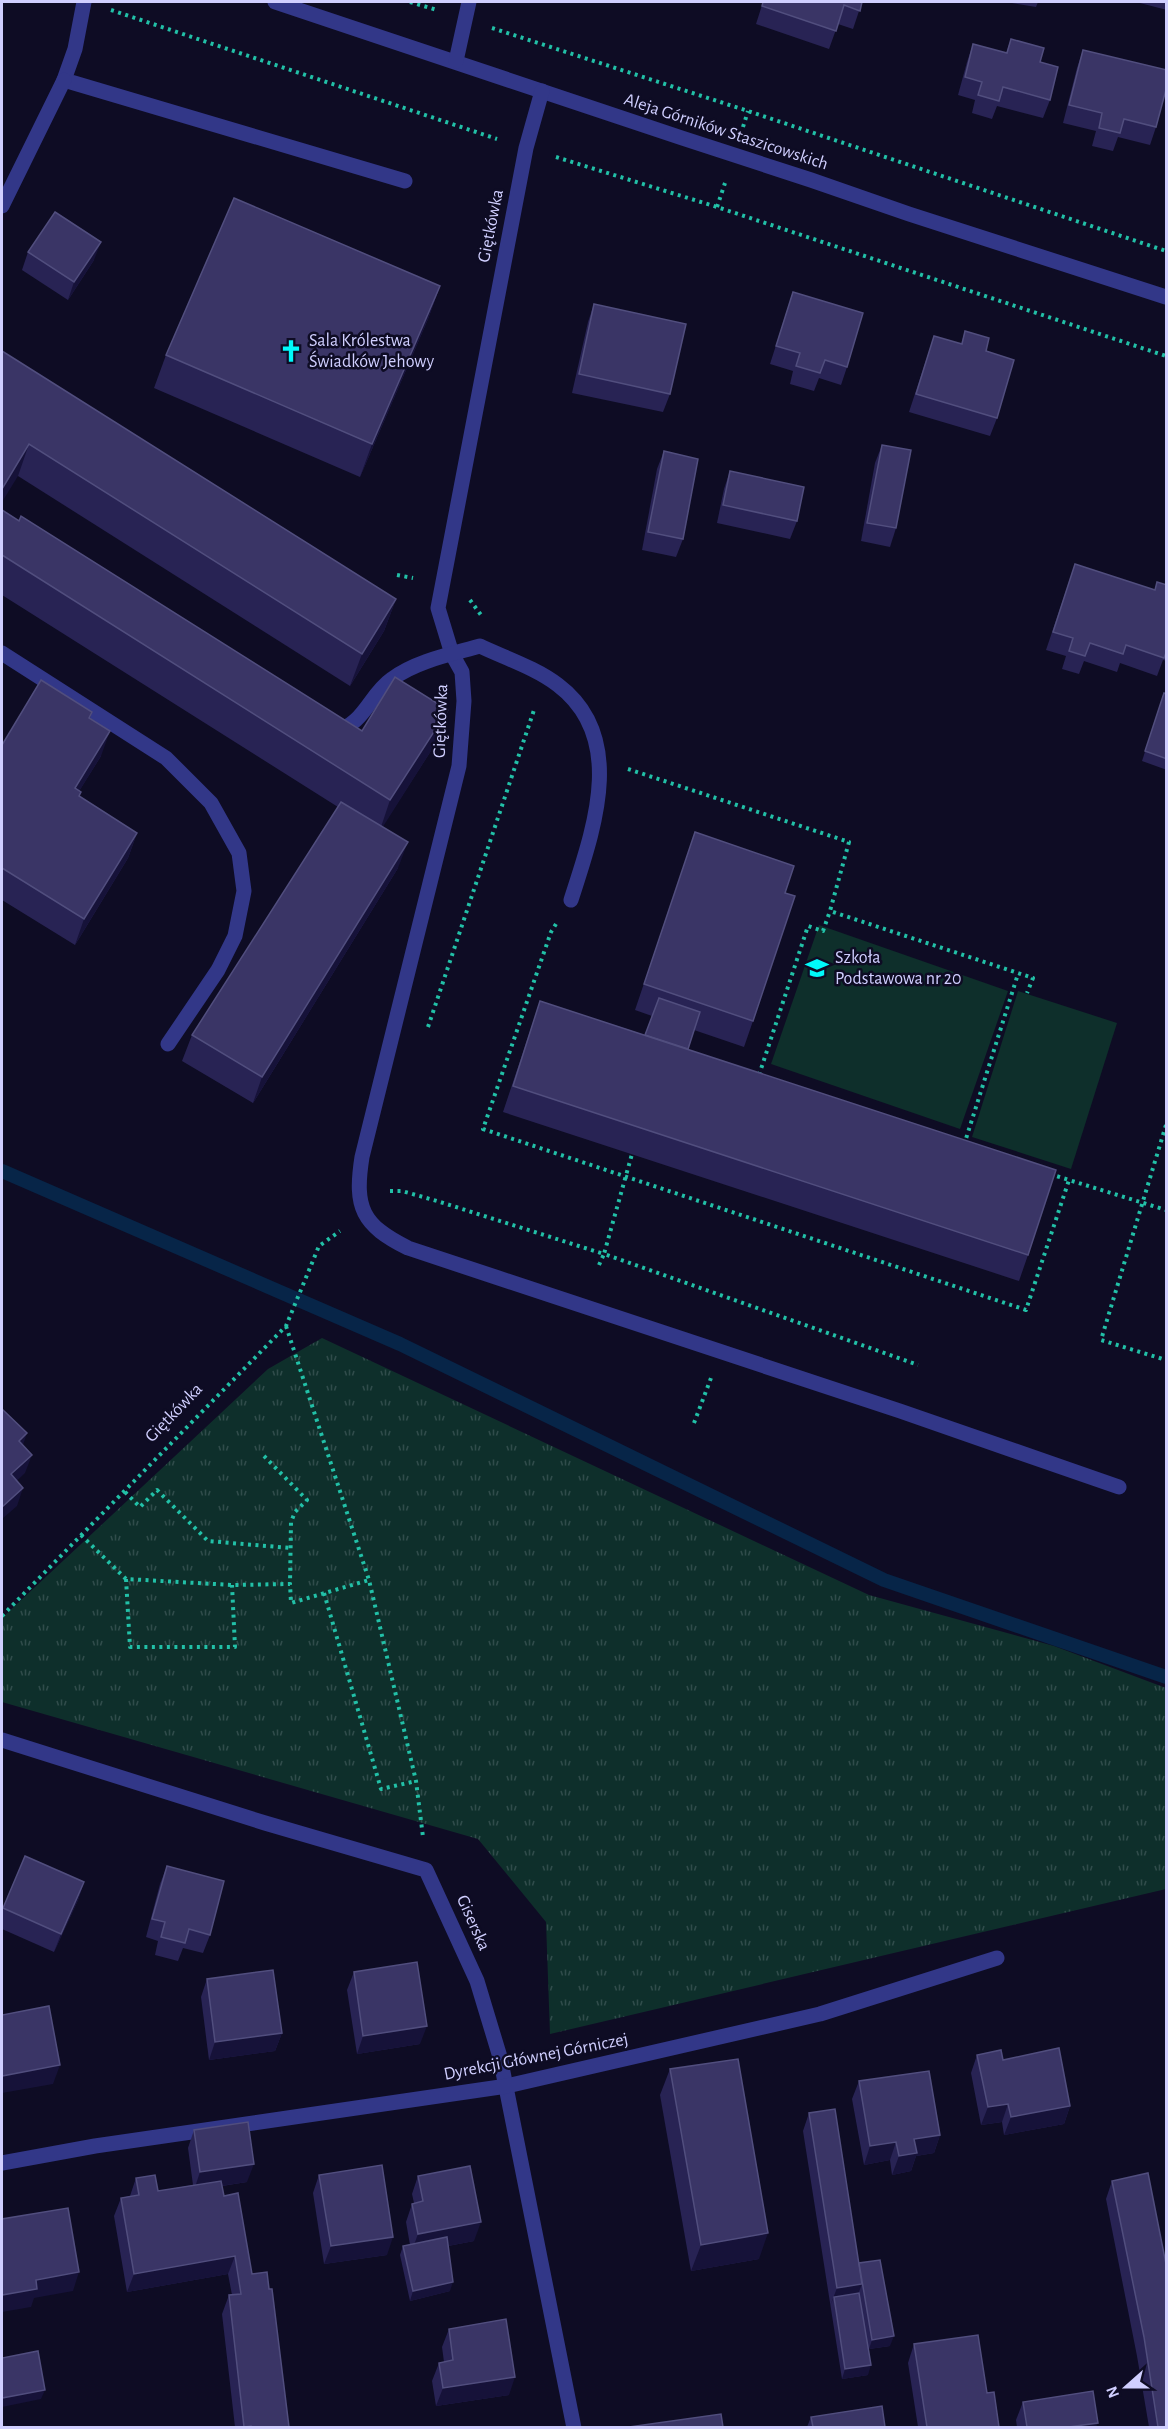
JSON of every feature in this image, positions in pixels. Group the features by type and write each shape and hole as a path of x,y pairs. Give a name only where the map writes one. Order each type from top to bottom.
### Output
{"street":[{"path":"2,206 64,80 75,49 84,2"},
{"name":"Aleja Górników Staszicowskich","path":"275,2 909,214 1167,297"},
{"path":"456,61 469,2"},
{"path":"64,80 405,181"},
{"name":"Giętkówka","path":"542,91 526,148 438,608 452,654 462,672 464,701 459,766 362,1157 358,1185 364,1212 375,1228 384,1236 408,1248 721,1352"},
{"path":"315,729 326,733 350,725 366,711 383,686 393,678 452,654 480,646 559,685 588,718 596,737 600,769 593,831 571,900"},
{"path":"2,653 166,758 211,803 239,853 244,891 236,936 218,970 168,1044"},
{"path":"721,1352 1119,1487"},
{"path":"2,1740 265,1823 426,1870"},
{"name":"Giserska","path":"426,1870 477,1981 507,2086 574,2427"},
{"name":"Dyrekcji Głównej Górniczej","path":"2,2163 95,2146 507,2086 820,2014 997,1958"}],"path":[{"path":"410,2 748,111 1167,251"},
{"path":"108,9 526,148 717,207 1167,356"},
{"path":"599,759 849,842 823,931 808,926 758,1079"},
{"path":"571,900 551,932 483,1129 1026,1310 1069,1180"},
{"path":"831,910 1033,978 1027,993"},
{"path":"964,1146 1018,974"},
{"path":"1167,1125 1101,1340 1167,1360"},
{"path":"953,1142 974,1149"},
{"path":"599,1264 609,1243 632,1154"},
{"path":"1048,1173 1167,1210"},
{"path":"385,1196 392,1190 402,1191 604,1254 918,1365"},
{"name":"Giętkówka","path":"2,1616 286,1326 319,1246 349,1224"},
{"path":"286,1326 369,1580 416,1781 426,1870"},
{"path":"694,1423 721,1352"},
{"path":"264,1456 307,1500 295,1512 291,1522 291,1603 369,1580"},
{"path":"124,1492 140,1507 157,1490 208,1541 290,1548"},
{"path":"81,1535 126,1579 232,1585 290,1584"},
{"path":"126,1579 130,1647 235,1647 232,1585"},
{"path":"324,1593 381,1789 416,1781"}],"green space":[{"path":"819,925 1008,991 960,1129 771,1064"},
{"path":"1018,991 1117,1023 1071,1169 972,1137"},
{"path":"322,1338 869,1595 1054,1646 1166,1688 1166,1889 550,2034 546,1922 478,1839 2,1702 2,1618 268,1369"}],"building":[{"path":"763,2 862,2 860,11 844,5 836,31 762,6"},
{"path":"1011,39 1044,48 1040,62 1058,67 1050,100 1003,87 999,101 978,95 982,82 965,77 973,44 1007,53"},
{"path":"1083,50 1167,70 1167,86 1156,127 1124,119 1120,133 1099,128 1102,113 1069,105"},
{"path":"234,198 440,286 372,444 166,355"},
{"path":"55,212 101,242 74,282 28,252"},
{"path":"793,292 863,313 847,367 825,360 820,373 796,366 800,353 776,346"},
{"path":"594,304 686,324 670,394 579,374"},
{"path":"965,331 989,338 986,351 1014,360 997,418 916,394 934,336 962,344"},
{"path":"2,351 396,599 362,654 29,444 2,489"},
{"path":"882,445 911,450 896,528 867,523"},
{"path":"664,451 698,459 683,539 648,532"},
{"path":"730,471 804,487 797,521 723,505"},
{"path":"2,510 19,521 21,516 362,731 395,677 448,710 390,800 2,555"},
{"path":"1075,564 1155,590 1157,582 1167,585 1167,650 1164,658 1126,645 1123,654 1090,643 1085,656 1069,651 1073,638 1053,632"},
{"path":"41,680 92,712 89,718 110,731 75,788 81,792 79,796 137,833 84,919 2,868 2,745"},
{"path":"1164,693 1167,694 1167,759 1145,751"},
{"path":"341,802 408,842 262,1077 192,1035"},
{"path":"695,832 794,866 785,893 795,896 753,1021 644,984"},
{"path":"659,998 700,1012 688,1049 645,1035"},
{"path":"540,1001 1056,1170 1028,1255 513,1086"},
{"path":"2,1409 27,1433 19,1441 32,1455 11,1474 23,1488 2,1507"},
{"path":"25,1856 84,1882 61,1934 3,1908"},
{"path":"167,1866 224,1881 210,1935 189,1929 185,1943 161,1937 165,1922 152,1919"},
{"path":"417,1962 427,2026 363,2036 354,1972"},
{"path":"273,1970 282,2033 215,2042 207,1979"},
{"path":"49,2006 60,2065 2,2076 2,2015"},
{"path":"1059,2048 1070,2106 1011,2117 1008,2104 988,2107 977,2055 1001,2050 1003,2060"},
{"path":"738,2059 768,2233 701,2245 670,2069"},
{"path":"929,2071 940,2135 914,2139 917,2153 899,2156 896,2142 870,2146 859,2081"},
{"path":"835,2109 862,2284 837,2288 809,2113"},
{"path":"248,2122 254,2164 200,2172 194,2130"},
{"path":"382,2165 393,2237 331,2246 319,2175"},
{"path":"470,2166 481,2222 418,2234 412,2204 423,2201 418,2176"},
{"path":"1148,2173 1167,2269 1167,2427 1158,2427 1144,2337 1112,2181"},
{"path":"155,2175 158,2191 221,2181 224,2196 238,2193 252,2274 267,2272 269,2289 272,2289 289,2427 244,2427 229,2295 241,2294 235,2256 134,2274 121,2198 139,2195 136,2178"},
{"path":"68,2208 79,2272 36,2280 37,2289 2,2295 2,2219"},
{"path":"447,2237 453,2282 413,2291 403,2246"},
{"path":"880,2260 894,2336 872,2340 859,2263"},
{"path":"859,2293 871,2365 845,2369 834,2297"},
{"path":"506,2319 515,2377 443,2388 439,2363 453,2360 449,2329"},
{"path":"978,2335 987,2393 994,2392 999,2427 927,2427 914,2344"},
{"path":"38,2351 45,2390 2,2398 2,2358"},
{"path":"1093,2391 1098,2423 1068,2427 1027,2427 1023,2402"},
{"path":"882,2406 885,2427 813,2427 811,2417"},
{"path":"721,2414 723,2427 629,2427"}],"waterway":[{"path":"2,1171 400,1344 884,1580 1166,1677"}],"place":[{"name":"Sala Królestwa Świadków Jehowy","path":"291,351"},
{"name":"Szkoła Podstawowa nr 20","path":"817,968"}]}
